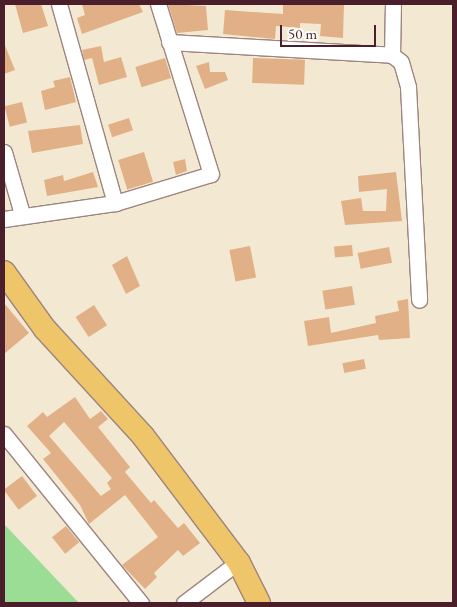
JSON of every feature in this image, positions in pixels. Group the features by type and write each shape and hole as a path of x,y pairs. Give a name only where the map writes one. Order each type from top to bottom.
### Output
{"highway":[{"path":"4,272 45,329 143,436 239,563 257,603"},
{"path":"4,278 43,332 140,440 234,565 257,603"}],"street":[{"path":"59,4 115,203"},
{"path":"4,219 22,214 115,203 211,174 158,4"},
{"path":"392,55 393,4"},
{"path":"169,42 392,55 401,62 408,87 419,300"},
{"path":"4,152 22,214"},
{"path":"4,434 141,603"},
{"path":"184,603 234,565"}],"green space":[{"path":"4,524 79,603 4,603"}],"building":[{"path":"15,4 41,4 48,26 23,33"},
{"path":"82,4 139,4 143,12 82,34 77,18 85,15"},
{"path":"168,4 206,6 208,30 177,33"},
{"path":"283,4 344,4 343,38 320,36 321,24 300,23 300,28 276,26 275,39 223,34 225,10 283,14"},
{"path":"4,43 15,70 4,74"},
{"path":"101,46 104,62 121,57 127,77 99,85 92,58 84,60 82,50"},
{"path":"165,58 171,78 141,87 135,67"},
{"path":"253,58 305,60 304,85 252,83"},
{"path":"209,62 210,72 225,72 228,80 205,89 196,66"},
{"path":"70,77 76,102 45,110 41,91 55,87 53,81"},
{"path":"22,102 27,122 10,127 5,106"},
{"path":"129,118 133,130 112,137 108,125"},
{"path":"80,125 83,144 32,153 28,131"},
{"path":"144,152 153,182 127,190 118,160"},
{"path":"185,159 187,171 176,175 173,162"},
{"path":"93,172 98,187 47,196 44,180 63,175 64,181"},
{"path":"396,172 402,221 345,225 341,201 361,198 363,211 386,211 387,189 359,192 358,176"},
{"path":"352,245 353,256 335,258 334,247"},
{"path":"250,246 256,277 235,281 229,250"},
{"path":"389,247 392,263 361,269 358,253"},
{"path":"127,256 140,286 126,294 112,265"},
{"path":"352,286 355,305 325,309 322,291"},
{"path":"408,299 410,338 379,340 378,335 308,346 304,321 329,317 331,333 376,323 375,316 399,311 397,301"},
{"path":"4,303 29,333 4,354"},
{"path":"94,305 107,325 89,337 76,317"},
{"path":"364,359 366,369 344,373 342,363"},
{"path":"75,397 90,419 101,411 108,419 98,427 130,467 125,472 151,503 154,500 178,528 184,523 200,543 183,556 178,550 154,573 157,577 145,589 122,565 158,537 125,495 89,524 80,505 43,459 51,453 27,426 43,412 47,417","holes":["64,422 112,478 107,483 111,489 101,496 49,436"]},
{"path":"22,476 37,496 19,510 4,490"},
{"path":"66,526 79,542 65,554 52,537"}]}
